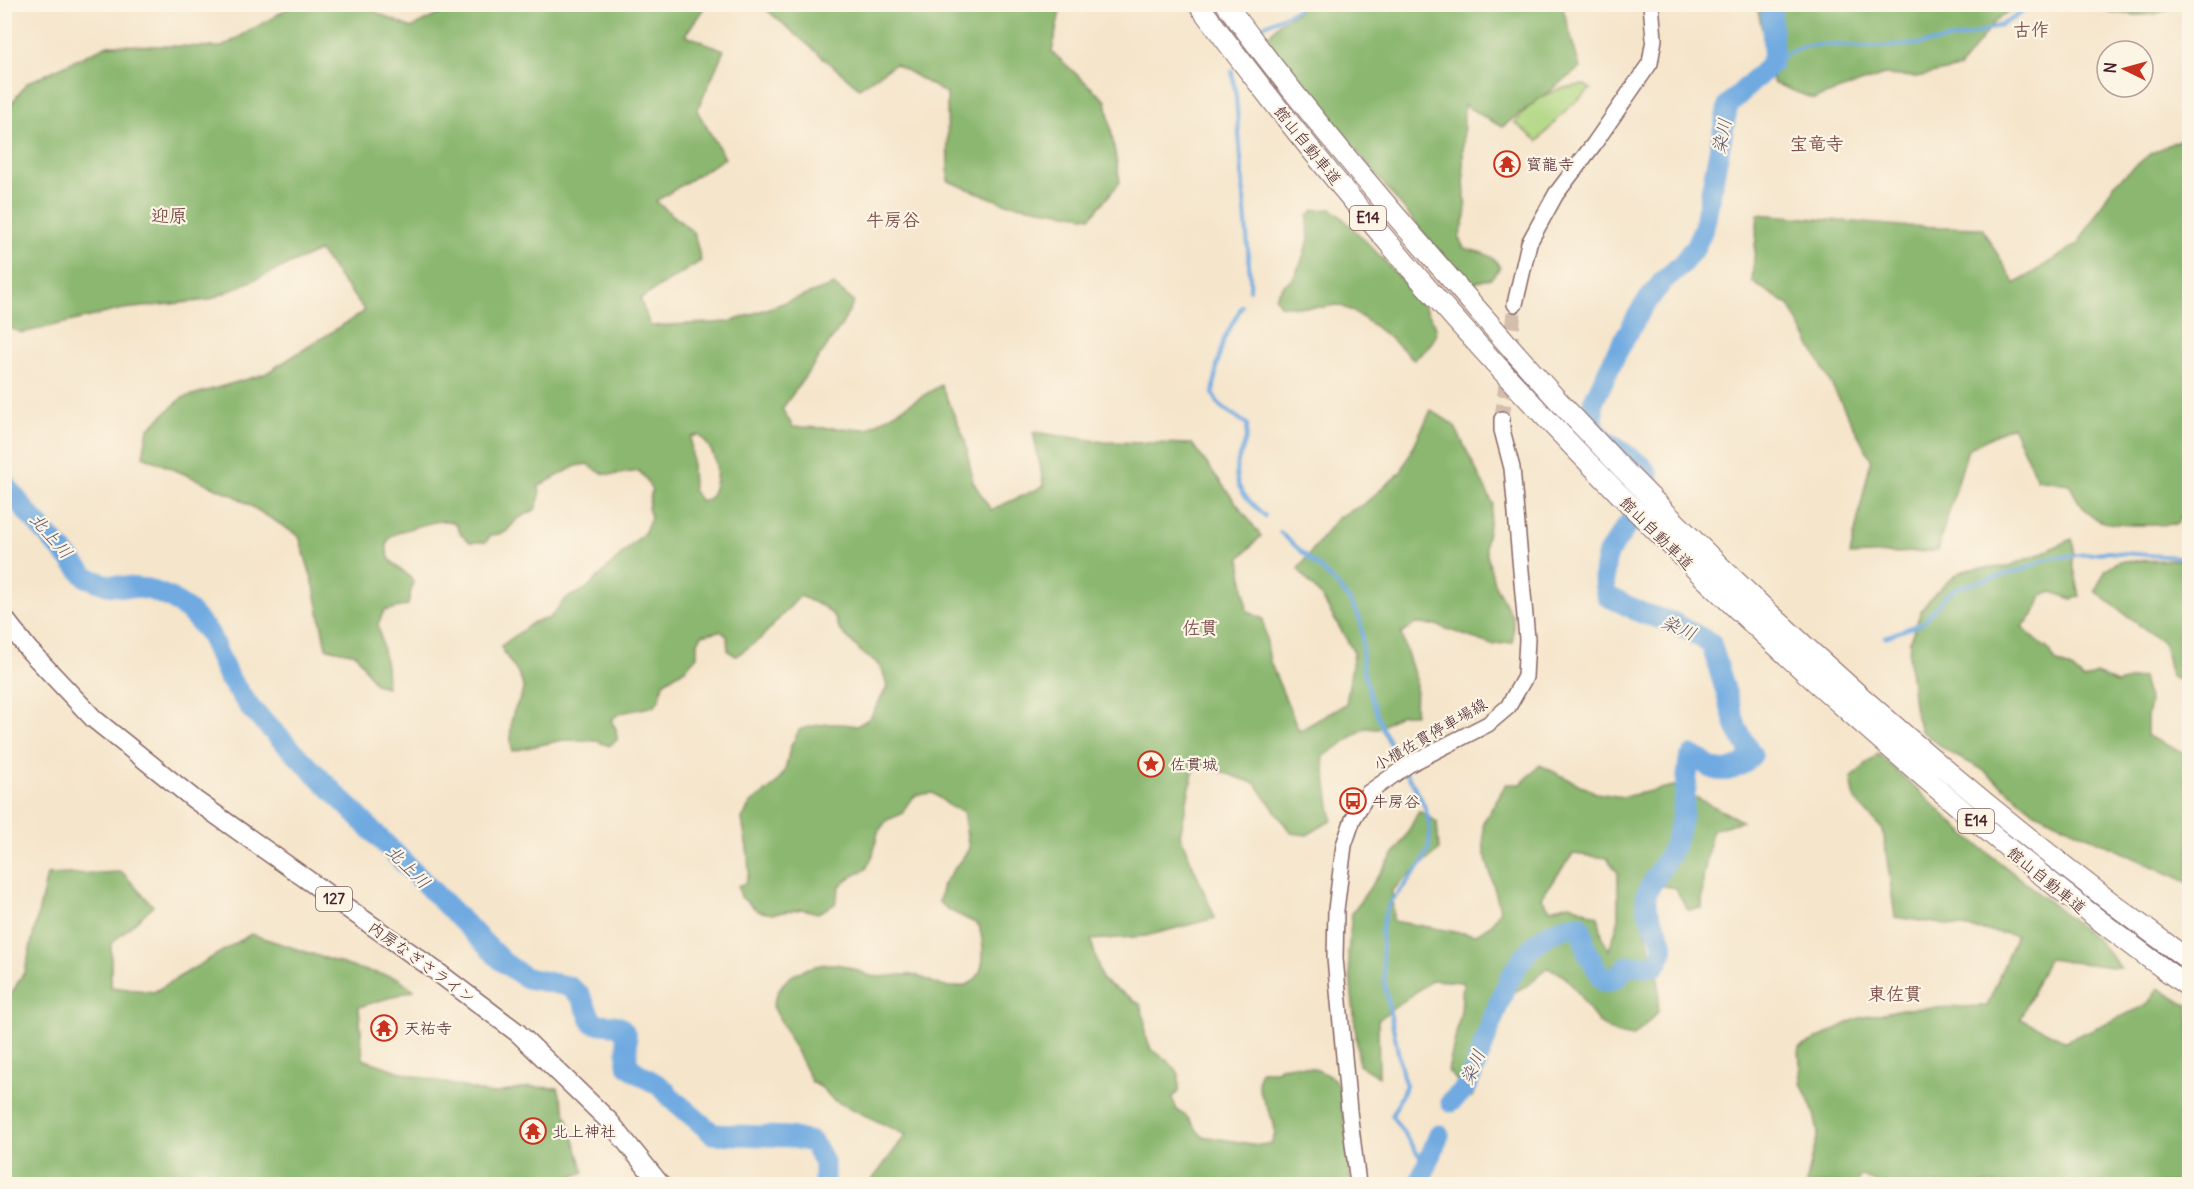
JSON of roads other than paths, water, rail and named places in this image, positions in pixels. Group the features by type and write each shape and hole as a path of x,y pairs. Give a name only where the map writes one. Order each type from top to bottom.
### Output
{"highway":[{"name":"館山自動車道","path":"1198,4 1307,146 1371,223 1548,423 1695,571 1772,644 2014,854 2074,902 2190,988"},
{"name":"館山自動車道","path":"1226,4 1397,219 1565,408 1718,564 1786,629 1904,733 2131,918 2190,960"},
{"name":"内房なぎさライン","path":"4,618 28,649 103,726 195,800 436,971 518,1033 609,1121 660,1185"}],"main road":[{"path":"1515,304 1529,243 1556,194 1650,63 1654,39 1651,4"},
{"name":"小櫃佐貫停車場線","path":"1358,1185 1335,958 1336,910 1344,845 1353,819 1368,793 1407,765 1488,724 1508,707 1525,677 1527,639 1512,468 1502,430 1502,419"}],"waterway":[{"path":"1255,30 1296,10 1301,4"},
{"name":"染川","path":"1451,1102 1467,1085 1505,988 1518,965 1534,945 1554,931 1579,925 1587,952 1604,981 1615,978 1628,966 1655,966 1661,957 1663,948 1650,916 1646,898 1649,888 1676,840 1684,806 1689,760 1692,756 1714,769 1726,770 1743,764 1752,755 1737,729 1711,643 1672,622 1644,614 1607,596 1604,574 1608,553 1647,497 1649,476 1641,465 1606,441 1596,431 1593,421 1593,402 1617,352 1642,308 1663,281 1681,265 1695,247 1704,227 1728,105 1771,64 1773,50 1771,4"},
{"path":"1771,64 1790,51 1811,46 1911,45 1979,33 2017,16 2029,4"},
{"path":"1232,71 1236,97 1250,290"},
{"path":"1242,306 1224,339 1213,394 1220,406 1247,424 1247,433 1236,475 1241,490 1265,516"},
{"name":"北上川","path":"4,483 26,511 86,577 107,585 148,589 171,598 189,611 209,633 228,677 252,710 503,962 526,978 568,986 580,995 593,1023 620,1027 626,1035 627,1064 662,1087 669,1096 713,1134 789,1137 812,1142 824,1162 824,1184"},
{"path":"1280,532 1334,582 1358,615 1362,634 1363,666 1369,690 1383,729 1401,764"},
{"path":"1885,637 1923,623 1946,595 1959,587 2022,570 2050,558 2106,552 2177,557 2190,555"},
{"path":"1405,771 1426,810 1430,828 1429,847 1422,864 1389,904 1381,933 1385,987 1406,1085 1392,1116 1426,1166"},
{"name":"染川","path":"1419,1184 1439,1135"}],"tunnel":[{"path":"1502,419 1515,304"}],"place":[{"name":"寳龍寺","path":"1507,164"},
{"name":"佐貫城","path":"1151,764"},
{"name":"牛房谷","path":"1353,801"},
{"name":"天祐寺","path":"384,1028"},
{"name":"北上神社","path":"533,1131"}],"district":[{"name":"古作","path":"2031,30"},
{"name":"宝竜寺","path":"1817,144"},
{"name":"迎原","path":"169,216"},
{"name":"牛房谷","path":"893,220"},
{"name":"佐貫","path":"1200,628"},
{"name":"東佐貫","path":"1895,994"}]}
